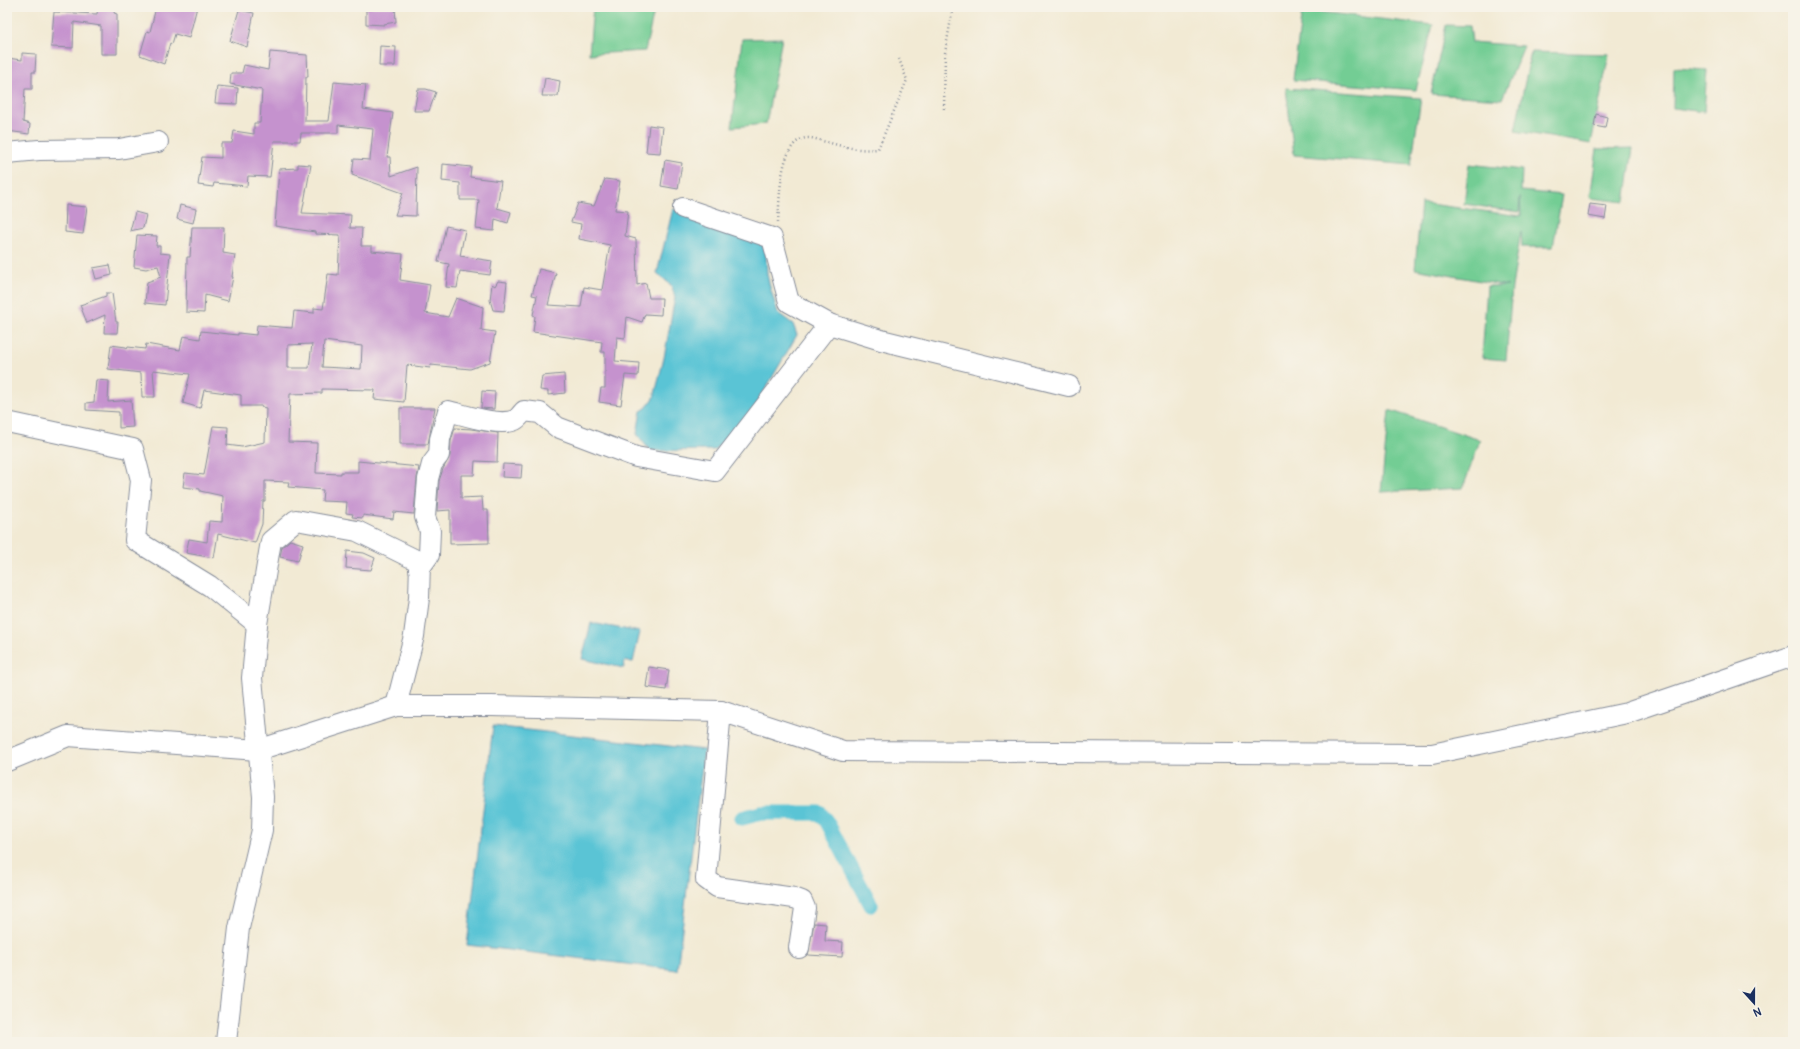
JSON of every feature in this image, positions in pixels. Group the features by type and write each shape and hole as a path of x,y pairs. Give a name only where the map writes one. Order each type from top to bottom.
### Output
{"street":[{"path":"7,153 39,150 119,149 158,142"},
{"path":"683,208 772,238 789,302 829,324 881,340 1069,386"},
{"path":"419,570 429,555 430,531 425,517 428,479 432,464 439,455 440,439 448,411 486,420 509,422 517,419 524,411 540,414 557,427 636,457 716,471 829,324"},
{"path":"7,422 134,449 141,480 135,540 210,586 257,624"},
{"path":"226,1042 239,928 262,830 263,797 252,678 257,624 271,541 296,520 357,531 420,562 419,598 414,636 396,706"},
{"path":"7,761 68,736 258,750 396,706 499,706 721,712 843,751 1432,754 1627,713 1793,656"},
{"path":"721,712 706,879 717,887 794,898 802,901 805,908 799,948"}],"path":[{"path":"944,109 945,53 953,7"},
{"path":"772,238 778,233 783,170 786,156 796,142 808,138 865,150 878,149 907,80 898,59"}],"green space":[{"path":"593,7 655,7 645,51 589,54"},
{"path":"1302,10 1433,25 1416,90 1293,80"},
{"path":"1446,25 1470,26 1472,42 1524,46 1502,99 1431,94"},
{"path":"782,38 766,124 732,127 742,39"},
{"path":"1531,52 1609,54 1591,144 1515,131"},
{"path":"1674,68 1707,70 1704,112 1673,108"},
{"path":"1286,88 1421,98 1411,165 1294,155"},
{"path":"1633,148 1625,202 1590,198 1597,149"},
{"path":"1469,164 1522,170 1521,191 1562,195 1553,247 1522,247 1521,231 1512,287 1506,360 1482,358 1487,286 1508,286 1415,269 1421,203 1521,216 1520,197 1519,212 1464,204"},
{"path":"1389,410 1480,440 1463,488 1381,492"}],"water":[{"path":"673,209 761,242 766,253 767,274 778,313 793,324 797,335 755,407 735,431 714,450 650,451 637,434 641,411 646,408 654,398 664,358 675,297 671,285 657,273"},
{"path":"591,623 640,632 633,662 625,661 624,668 582,659"},
{"path":"493,726 704,750 677,970 467,945"}],"building":[{"path":"98,7 115,7 114,13 117,14 117,54 101,54 101,26 74,22 73,48 51,47 54,12 97,14"},
{"path":"156,7 197,7 189,38 175,34 172,44 170,43 164,64 140,55 147,31 150,32"},
{"path":"366,7 395,7 396,22 384,25 366,24"},
{"path":"239,10 254,13 247,47 230,41"},
{"path":"380,46 396,47 395,66 379,66"},
{"path":"270,52 307,55 308,77 306,77 305,121 329,121 334,82 366,85 363,109 393,113 387,157 390,157 391,176 417,167 416,216 395,215 403,193 352,175 354,159 370,160 373,129 338,125 338,133 301,133 300,141 274,141 270,177 248,176 247,186 214,183 213,187 198,185 202,157 221,158 221,143 232,143 234,131 254,134 254,123 260,123 262,90 230,84 231,73 242,73 244,65 268,70"},
{"path":"22,53 36,54 35,72 32,72 32,89 25,89 23,122 30,124 29,134 7,131 7,58 22,60"},
{"path":"545,78 560,81 558,96 542,96"},
{"path":"217,86 238,88 237,104 215,103"},
{"path":"418,89 426,89 436,92 429,111 414,111"},
{"path":"1596,114 1607,117 1605,128 1594,126"},
{"path":"649,125 663,127 660,153 646,152"},
{"path":"665,160 682,163 678,189 661,186"},
{"path":"298,164 311,165 302,213 351,215 350,228 362,228 361,246 372,246 372,251 403,254 400,280 430,285 425,313 448,317 456,298 483,307 481,330 495,332 490,362 470,369 431,365 430,368 407,365 404,402 374,399 375,390 322,389 322,393 290,394 288,442 317,443 316,473 341,474 341,472 358,472 358,461 419,467 414,514 394,512 393,519 363,515 363,518 352,517 353,514 346,513 347,502 322,501 323,490 288,487 289,482 265,481 265,501 263,501 262,524 255,543 218,534 214,558 186,553 189,539 207,542 209,521 222,522 223,496 200,491 200,489 183,487 185,473 204,475 213,426 228,427 227,445 242,447 265,442 266,408 262,406 241,406 241,395 204,390 200,408 183,403 190,374 153,370 155,397 142,397 141,373 108,369 111,345 126,347 127,349 128,347 145,349 146,344 180,350 183,336 200,339 201,331 238,335 238,333 256,335 257,325 292,328 294,311 314,313 314,308 323,309 328,274 338,275 340,235 315,234 315,232 275,226 279,169 298,168","holes":["324,341 362,346 361,369 322,367","312,344 309,368 288,368 288,345"]},
{"path":"443,164 471,167 470,177 501,181 497,208 511,212 508,223 495,219 494,231 476,229 479,200 460,200 460,183 442,181"},
{"path":"605,179 620,181 615,210 628,211 625,236 636,239 637,285 646,283 649,298 662,298 661,315 645,314 642,322 627,317 625,338 617,337 615,361 639,363 638,376 625,375 621,405 599,402 601,388 605,388 605,352 601,352 602,342 533,332 535,316 533,315 537,296 532,295 539,269 556,273 548,305 581,307 584,287 602,290 610,245 579,239 581,224 571,222 578,203 594,206"},
{"path":"1590,204 1607,206 1605,219 1588,216"},
{"path":"66,205 87,207 83,234 65,232"},
{"path":"180,205 196,209 193,223 177,219"},
{"path":"135,212 146,215 143,228 130,231"},
{"path":"446,226 465,230 460,256 492,261 490,275 460,271 457,288 446,287 449,264 438,262"},
{"path":"192,227 224,227 223,253 235,255 233,277 228,301 205,295 204,313 186,312 187,257 190,257"},
{"path":"137,235 157,236 156,246 160,246 160,253 170,254 165,305 145,303 147,282 161,277 158,266 146,269 134,267"},
{"path":"110,265 112,275 96,279 93,268"},
{"path":"498,281 507,282 504,311 493,310 490,300 492,284 495,286"},
{"path":"106,293 112,293 116,322 118,322 117,333 104,333 105,315 87,323 80,305 106,296"},
{"path":"564,374 565,393 548,395 548,391 540,390 542,376"},
{"path":"96,380 109,381 108,402 131,400 133,427 119,428 119,412 86,410 86,403 94,402"},
{"path":"482,391 495,392 494,409 481,408"},
{"path":"400,408 435,408 428,444 400,444"},
{"path":"455,428 498,433 497,462 475,461 474,475 461,475 461,498 482,497 483,510 488,510 489,543 450,544 450,510 437,511 439,481 450,456 451,441"},
{"path":"503,464 522,465 521,478 502,477"},
{"path":"290,540 303,544 298,561 280,557 282,547"},
{"path":"347,551 364,553 375,558 371,570 346,568"},
{"path":"649,667 669,670 666,690 646,687"},
{"path":"814,923 826,924 825,941 843,942 842,957 808,955"}],"waterway":[{"path":"742,818 761,813 820,813 827,822 871,905"}]}
